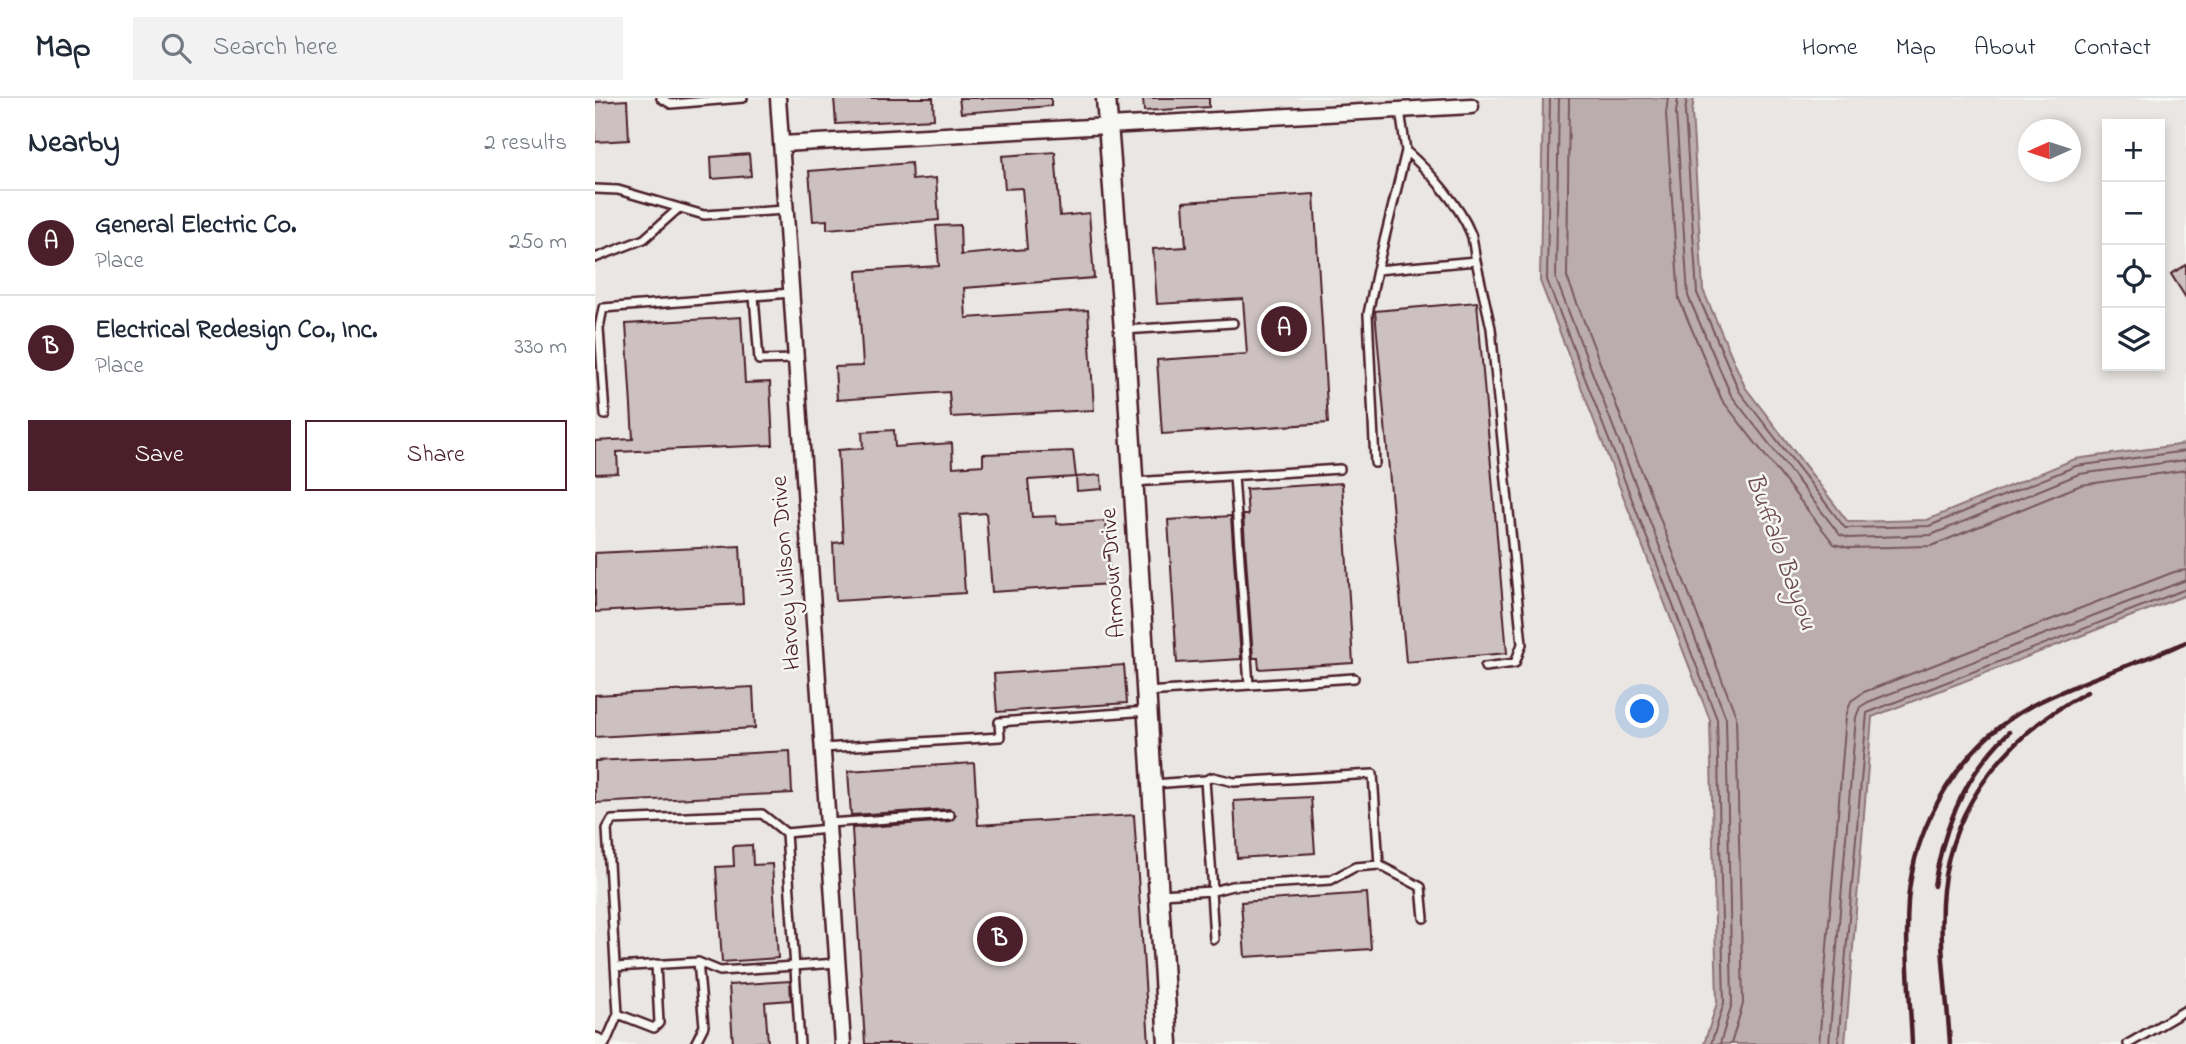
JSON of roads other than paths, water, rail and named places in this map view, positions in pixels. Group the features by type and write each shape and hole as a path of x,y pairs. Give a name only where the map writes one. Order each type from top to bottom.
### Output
{"street":[{"name":"Harvey Wilson Drive","path":"778,98 843,1044"},
{"name":"Armour Drive","path":"1106,98 1168,1044"},
{"path":"782,144 1400,110 1456,102 1471,106"}],"lane":[{"path":"661,98 671,104 743,98"},
{"path":"1375,463 1368,314 1406,151 1400,110"},
{"path":"1406,151 1425,168 1471,234 1490,328 1522,644 1515,663 1485,667"},
{"path":"595,189 618,190 703,215 786,210"},
{"path":"595,258 644,239 679,208"},
{"path":"1377,270 1476,261"},
{"path":"605,415 599,328 603,308 791,293"},
{"path":"754,296 759,360 795,359"},
{"path":"1123,330 1233,323"},
{"path":"1132,482 1340,468"},
{"path":"1234,476 1249,685"},
{"path":"1146,692 1354,678"},
{"path":"822,748 1000,737 999,722 1148,710"},
{"path":"1152,784 1213,777 1234,782 1373,774 1379,865"},
{"path":"1205,780 1214,939"},
{"path":"605,1044 618,1014 607,829 613,820 762,814 786,833 800,1044"},
{"path":"786,833 827,826 950,816"},
{"path":"1159,894 1331,880 1355,867 1379,865 1421,887 1424,918"},
{"path":"615,967 698,962 720,971 837,963"},
{"path":"695,1044 704,1026 698,962"},
{"path":"618,1014 654,1028 660,1023 656,964"},
{"path":"2127,1044 2186,1010"}],"water":[{"name":"Buffalo Bayou","path":"1543,98 1694,98 1692,112 1703,290 1745,387 1848,522 1927,520 2075,459 2186,444 2186,595 1872,717 1845,1044 1704,1044 1717,1003 1710,720 1540,281"}],"railway":[{"path":"2161,653 2186,642"},
{"path":"1912,1044 1907,955 1908,901 1920,843 1946,788 1963,763 1984,741 2031,706 2169,649"},
{"path":"1950,1044 1942,948 1942,909 1949,858 1959,828 1972,799 2010,749 2059,708 2087,692"},
{"path":"1934,886 1943,843 1958,803 1980,765 2009,732"}],"place":[{"name":"General Electric Co.","path":"1284,329"},
{"name":"Electrical Redesign Co., Inc.","path":"1000,939"}]}
